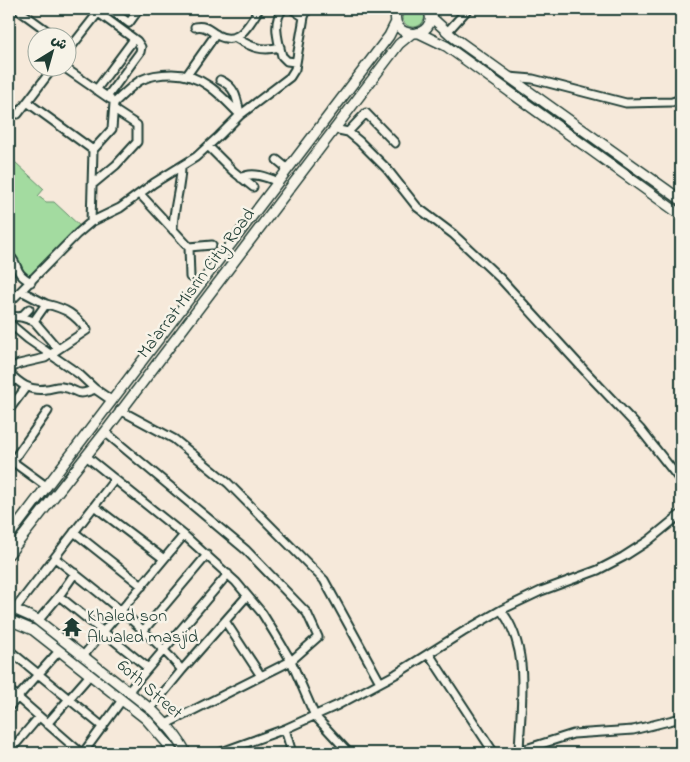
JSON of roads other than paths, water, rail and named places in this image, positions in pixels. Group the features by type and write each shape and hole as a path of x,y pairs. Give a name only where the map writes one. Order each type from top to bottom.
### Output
{"main road":[{"path":"388,9 396,16 402,30 415,33 446,46 681,215"},
{"path":"429,11 448,32 681,200"},
{"name":"Ma'arrat Misrin City Road","path":"9,554 105,432 399,44 427,26 429,11"},
{"name":"Ma'arrat Misrin City Road","path":"9,535 389,36 396,16"},
{"path":"110,401 120,410"},
{"name":"60th Street","path":"12,608 38,621 150,709 182,743 186,753"},
{"name":"60th Street","path":"9,620 33,630 146,719 166,742 172,753"}],"street":[{"path":"17,9 28,12 46,28"},
{"path":"110,9 129,23 139,9"},
{"path":"236,38 245,30 259,9"},
{"path":"283,9 278,15 277,24 280,47 284,59 295,62"},
{"path":"292,9 304,16"},
{"path":"9,303 91,222 120,208 196,157 240,115 290,77 294,69 307,9"},
{"path":"448,32 468,9"},
{"path":"78,36 97,10 140,45 140,51 107,97"},
{"path":"195,27 204,26 224,38 236,38 248,46 257,49 265,50 280,47"},
{"path":"187,75 216,34"},
{"path":"96,90 134,39"},
{"path":"91,222 93,150 112,129 114,106 140,80 159,74 187,75 204,82 219,93 240,115"},
{"path":"78,77 107,97 114,106 137,125 137,142 116,165 93,184"},
{"path":"508,77 532,79 626,103 672,102 681,99"},
{"path":"18,114 45,78"},
{"path":"220,80 229,85 234,91 240,115"},
{"path":"27,102 93,150"},
{"path":"348,132 366,113 395,143"},
{"path":"334,129 348,132 359,141 387,169 418,207 453,234 500,278 640,429 681,481"},
{"path":"208,146 240,178 252,187"},
{"path":"277,160 288,169"},
{"path":"173,230 173,214 179,193 181,167"},
{"path":"240,178 245,176 263,176 278,182"},
{"path":"140,194 189,247 190,277"},
{"path":"189,247 212,245"},
{"path":"9,255 15,261 19,274 31,282"},
{"path":"21,291 46,304 74,314 87,330 50,355 42,359 19,364 9,371 26,387 42,390 62,387 81,394 95,390"},
{"path":"34,321 46,304"},
{"path":"29,309 15,317 11,326 82,376 95,390 110,401"},
{"path":"15,317 34,321 58,349"},
{"path":"9,410 26,387"},
{"path":"120,410 174,438 228,483 324,580 380,682"},
{"path":"46,486 10,460 48,411"},
{"path":"105,432 246,550 307,613 318,638 291,661 166,724"},
{"path":"86,456 184,535 236,582 262,612 291,661 315,716 349,753"},
{"path":"12,608 55,558 115,479"},
{"path":"94,506 164,559"},
{"path":"219,753 234,751 315,716 380,682 501,610 541,591 598,570 648,541 681,514"},
{"path":"74,532 142,586"},
{"path":"83,656 184,535"},
{"path":"143,631 207,555"},
{"path":"55,558 121,610 164,649 182,670"},
{"path":"38,621 75,574"},
{"path":"128,692 228,574"},
{"path":"59,596 148,668"},
{"path":"150,709 247,596"},
{"path":"501,610 512,629 521,658 517,752 573,734 632,730 681,718"},
{"path":"225,620 261,676"},
{"path":"9,707 59,651"},
{"path":"10,654 38,674 103,727"},
{"path":"428,654 494,753"},
{"path":"47,724 90,675"},
{"path":"9,690 82,753 122,700"},
{"path":"9,752 39,717"},
{"path":"285,728 292,753"}],"place":[{"name":"Khaled son Alwaled masjid","path":"72,627"}]}
